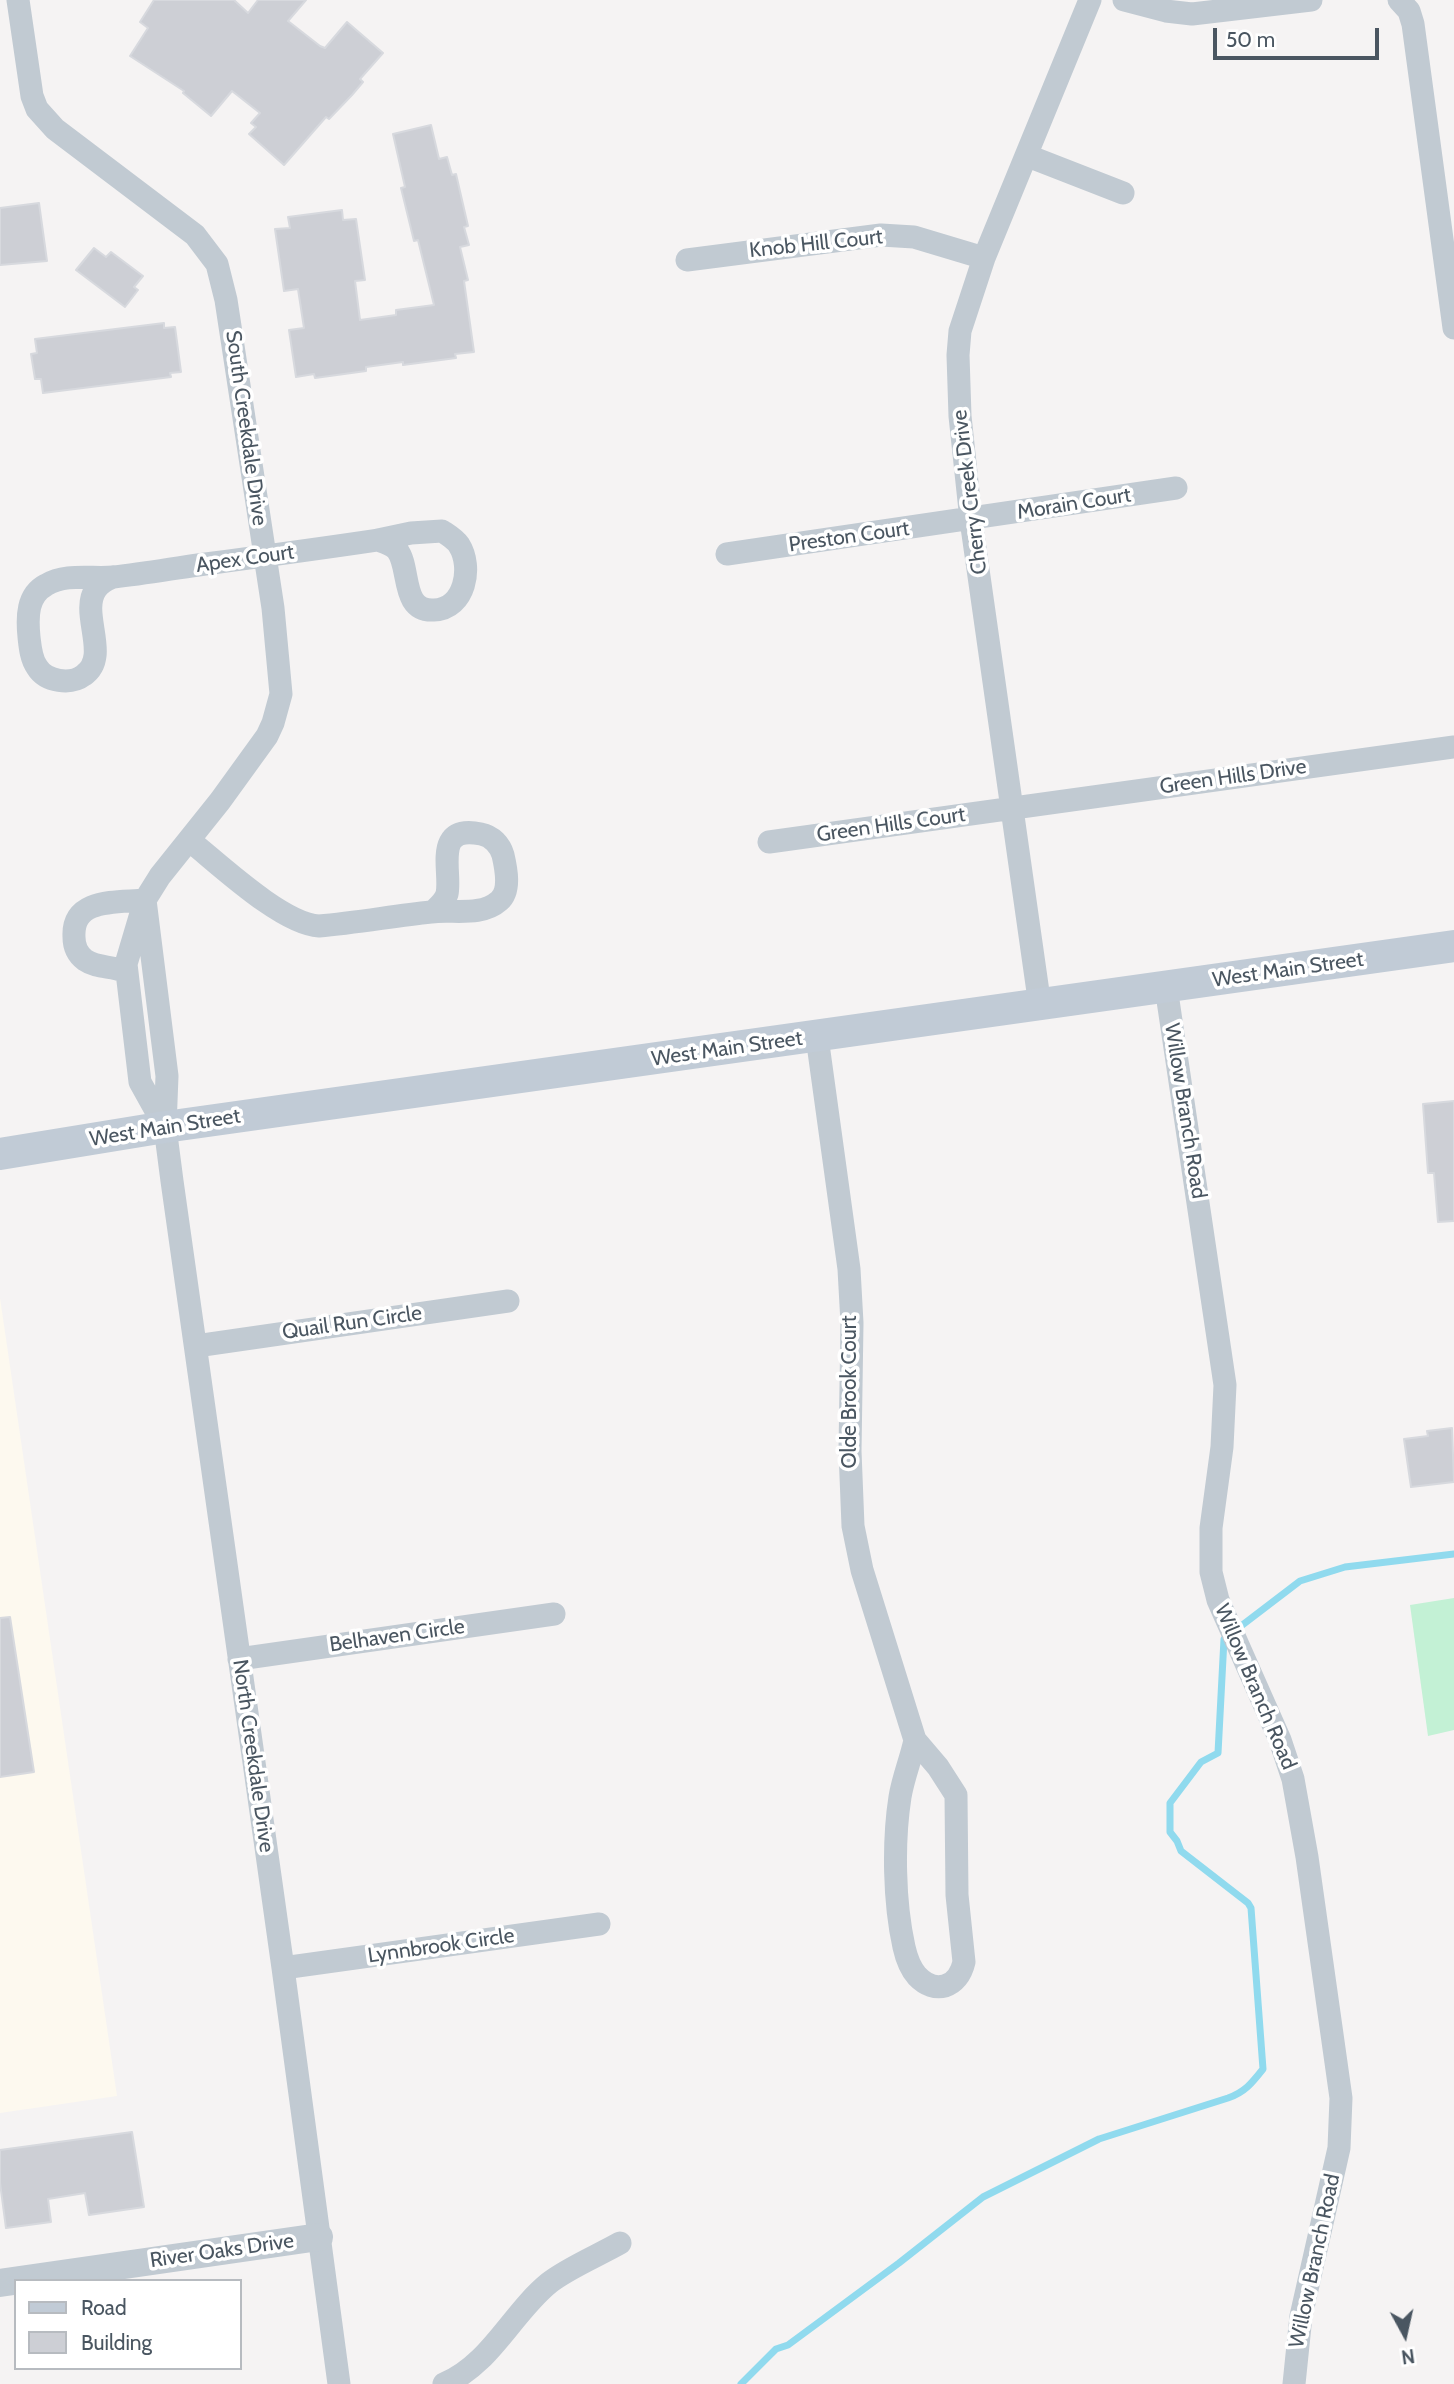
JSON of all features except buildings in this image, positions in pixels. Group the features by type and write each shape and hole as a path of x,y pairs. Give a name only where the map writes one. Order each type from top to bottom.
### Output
{"main road":[{"name":"West Main Street","path":"0,1154 165,1128 1454,946"}],"street":[{"name":"South Creekdale Drive","path":"18,0 32,96 44,118 195,235 217,264 226,300 273,608 281,694 267,736 160,876 145,900 126,964 140,1082 165,1128"},
{"name":"Cherry Creek Drive","path":"1040,1006 971,520 960,416 958,355 960,331 984,258 1090,0"},
{"path":"1124,0 1166,11 1192,14 1311,0"},
{"path":"1399,0 1409,11 1413,24 1454,328"},
{"path":"1028,156 1123,192"},
{"name":"Knob Hill Court","path":"687,260 881,235 914,237 984,258"},
{"name":"Morain Court","path":"971,520 1177,488"},
{"name":"Preston Court","path":"727,554 971,520"},
{"name":"Apex Court","path":"113,577 96,588 91,597 94,648 90,670 72,681 46,676 37,668 31,650 29,609 33,595 44,585 58,579 113,577 377,540"},
{"name":"Green Hills Drive","path":"1013,807 1454,747"},
{"name":"Green Hills Court","path":"769,842 1013,807"},
{"path":"189,840 273,906 306,925 337,925 434,911"},
{"path":"126,972 115,967 100,967 79,955 74,945 75,923 80,914 92,905 145,900 167,1076 165,1128"},
{"name":"Willow Branch Road","path":"1166,987 1225,1385 1223,1436 1209,1554 1211,1572 1218,1600 1280,1740 1293,1779 1309,1870 1340,2098 1339,2148 1301,2316 1294,2384"},
{"name":"Olde Brook Court","path":"817,1037 849,1269 852,1323 850,1489 853,1526 862,1570 915,1740 938,1767 956,1795 957,1895 964,1962 962,1973 956,1982 945,1986 924,1983 914,1974 904,1946 898,1897 896,1860 900,1796 915,1740"},
{"name":"North Creekdale Drive","path":"165,1128 339,2384"},
{"name":"Quail Run Circle","path":"196,1346 508,1301"},
{"name":"Belhaven Circle","path":"240,1659 554,1614"},
{"name":"Lynnbrook Circle","path":"283,1968 599,1924"},
{"name":"River Oaks Drive","path":"28,2279 319,2237"},
{"path":"444,2384 479,2360 549,2282 620,2244"}],"shaded area":[{"path":"0,1298 117,2096 0,2113"}],"green space":[{"path":"1454,1598 1454,1730 1428,1736 1410,1605"}],"waterway":[{"path":"741,2384 776,2349 788,2345 983,2197 1099,2139 1234,2096 1255,2079 1263,2069 1251,1908 1181,1851 1170,1832 1170,1803 1201,1762 1218,1753 1224,1639 1300,1581 1345,1567 1454,1554"}]}
